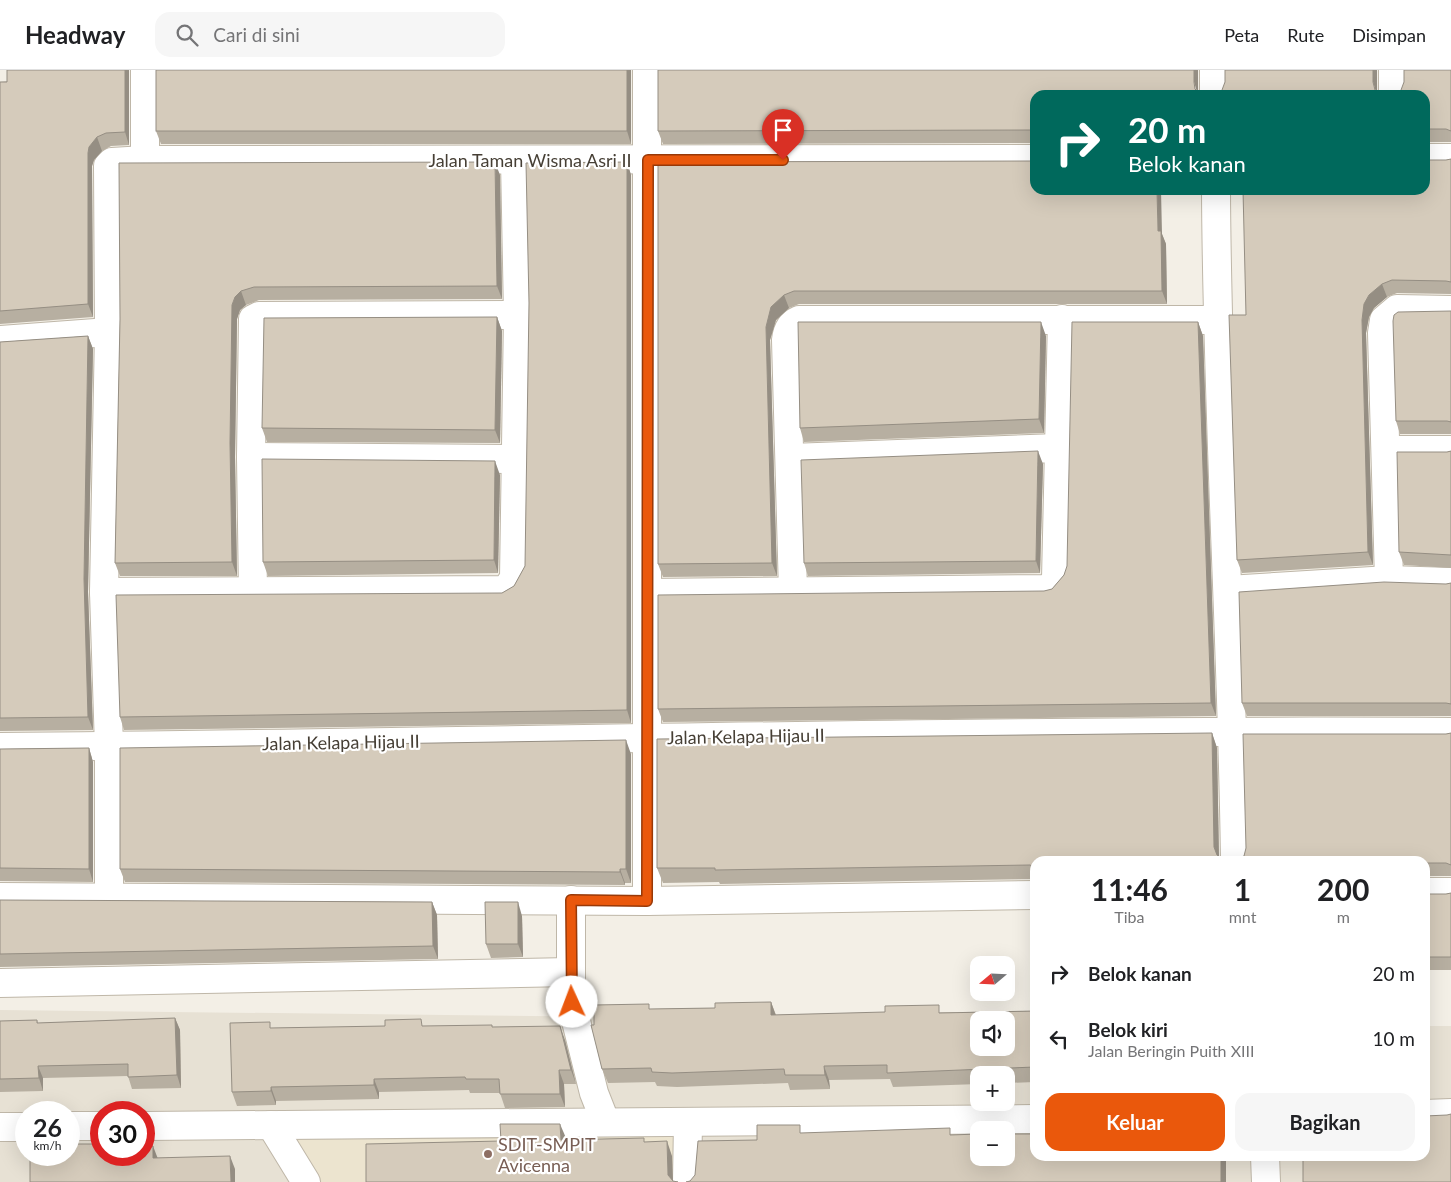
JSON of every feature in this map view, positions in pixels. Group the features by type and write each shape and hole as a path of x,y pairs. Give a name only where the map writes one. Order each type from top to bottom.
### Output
{"street":[{"path":"145,70 145,160"},
{"path":"647,70 647,901"},
{"path":"1214,70 1214,90"},
{"path":"1393,70 1393,90"},
{"path":"1430,158 1451,158"},
{"name":"Jalan Taman Wisma Asri II","path":"109,332 108,166 112,162 117,161 1030,159"},
{"path":"104,592 253,593 506,590 514,578 514,459 518,315 515,160"},
{"path":"1216,195 1216,320 1228,590 1236,856"},
{"path":"1389,580 1382,333 1384,320 1396,309 1451,310"},
{"path":"253,593 252,322 258,316 518,315"},
{"path":"647,593 1049,589 1056,579 1062,319"},
{"path":"793,592 791,458 786,340 786,333 793,323 799,320 1216,320"},
{"path":"0,340 109,332 104,592 110,747 109,897"},
{"path":"791,458 1058,448"},
{"path":"1386,450 1451,450"},
{"path":"251,457 514,459"},
{"path":"1228,590 1389,580 1451,582"},
{"name":"Jalan Kelapa Hijau II","path":"0,748 647,737 1233,730 1451,732"},
{"path":"1430,892 1451,892"},
{"path":"0,897 647,901 1030,895"},
{"path":"571,900 571,985 594,1093 605,1121"},
{"path":"0,983 571,985"},
{"path":"1430,1114 1451,1113"},
{"path":"155,1126 1030,1119"},
{"path":"687,1182 688,1122"},
{"path":"271,1125 306,1182"},
{"path":"0,1127 15,1127"},
{"path":"1266,1161 1266,1182"}],"shaded area":[{"path":"0,1010 970,1021 970,1056 1015,1056 1015,1040 1030,1026 1030,1161 1430,1161 1430,1026 1451,1026 1451,1182 0,1182"},
{"name":"SDIT-SMPIT Avicenna","path":"688,1122 687,1182 306,1182 271,1125"}],"building":[{"path":"7,70 125,70 125,132 106,133 97,137 89,147 88,153 88,304 0,311 0,82 7,82"},
{"path":"156,70 627,70 627,131 156,131"},
{"path":"658,70 1194,70 1196,90 1030,90 1030,130 658,131"},
{"path":"1225,70 1373,70 1375,90 1222,90 1225,82"},
{"path":"1404,70 1451,70 1451,131 1446,129 1430,129 1430,90 1401,90 1404,82"},
{"path":"1451,159 1451,282 1392,280 1382,284 1369,295 1364,304 1362,320 1368,552 1237,560 1229,315 1246,315 1243,195 1430,195 1430,160"},
{"path":"1030,161 1030,195 1157,195 1158,231 1161,231 1162,291 794,291 784,295 771,307 766,327 772,563 658,564 658,162"},
{"path":"495,162 497,286 254,287 241,291 235,297 232,305 230,443 232,562 115,563 120,319 119,163"},
{"path":"627,162 627,710 120,717 116,595 502,593 514,586 525,566 529,303 526,163"},
{"path":"1451,311 1451,422 1396,421 1394,315 1398,312"},
{"path":"497,317 495,430 262,428 264,318"},
{"path":"798,322 1041,322 1039,419 800,428"},
{"path":"1072,322 1198,322 1211,703 658,709 658,595 1044,591 1052,589 1064,575 1067,566"},
{"path":"88,336 84,579 88,717 0,718 0,342"},
{"path":"1038,451 1036,561 804,563 801,460"},
{"path":"1451,451 1451,555 1399,552 1397,452"},
{"path":"262,459 495,461 494,560 263,562"},
{"path":"1384,582 1451,583 1451,704 1242,703 1239,592"},
{"path":"1212,733 1214,847 1219,856 1030,856 1030,865 715,870 715,868 657,868 657,739"},
{"path":"1451,733 1451,865 1446,863 1430,863 1430,856 1244,856 1246,848 1243,734"},
{"path":"626,740 626,869 620,869 620,872 120,869 120,748"},
{"path":"89,748 89,869 0,868 0,749"},
{"path":"1451,893 1451,957 1430,957 1430,894"},
{"path":"0,900 432,902 433,946 0,954"},
{"path":"485,902 518,902 518,944 486,944"},
{"path":"771,1002 771,1015 885,1012 885,1006 939,1005 939,1013 970,1012 970,1056 1015,1056 1015,1011 1030,1011 1030,1067 970,1066 970,1070 887,1073 887,1065 824,1066 825,1075 785,1075 784,1069 672,1073 652,1072 651,1068 602,1069 591,1025 594,1025 594,1005 649,1004 649,1009 715,1008 715,1003"},
{"path":"175,1018 177,1075 128,1077 128,1064 38,1066 39,1078 0,1079 0,1021 37,1020 37,1023"},
{"path":"421,1019 422,1026 560,1026 571,1070 559,1070 560,1094 500,1094 499,1079 466,1079 465,1077 374,1079 374,1085 271,1087 271,1091 232,1092 230,1023 270,1022 270,1028 385,1026 385,1020"},
{"path":"1451,1114 1451,1182 1303,1182 1303,1161 1430,1161 1430,1116"},
{"path":"500,1124 560,1124 561,1140 644,1138 644,1142 667,1141 668,1175 673,1181 678,1182 366,1182 366,1144 501,1141"},
{"path":"757,1125 800,1125 800,1133 950,1128 950,1135 970,1134 970,1166 1015,1166 1015,1134 1030,1134 1030,1161 1221,1161 1221,1182 686,1182 690,1181 695,1175 698,1141 757,1140"},
{"path":"80,1144 90,1144 90,1166 155,1166 155,1158 230,1156 231,1182 30,1182 30,1166 80,1166"}],"place":[{"name":"SDIT-SMPIT Avicenna","path":"488,1154"}],"route":[{"path":"572,1002 570,972 571,900 647,901 648,160 783,160"}]}
